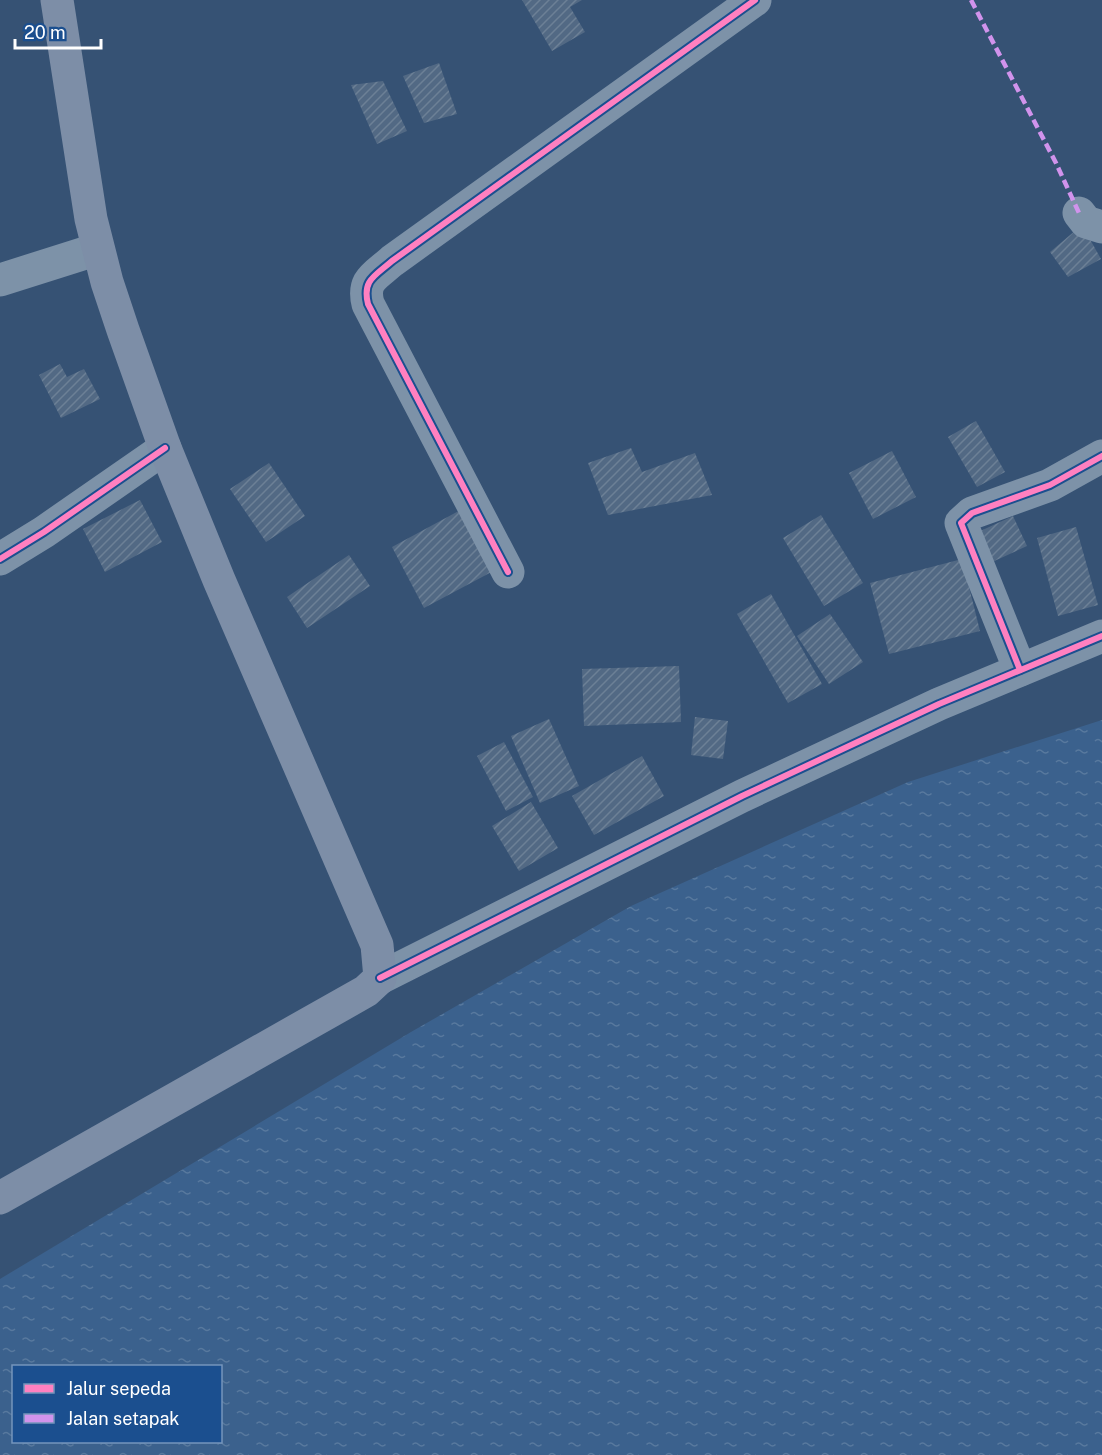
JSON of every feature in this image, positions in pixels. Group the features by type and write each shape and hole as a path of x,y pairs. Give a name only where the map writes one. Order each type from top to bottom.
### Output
{"main road":[{"path":"0,1198 366,991 380,978 377,945 269,699 165,448 123,330 91,219 57,0"}],"street":[{"path":"508,572 368,304 365,293 366,284 392,261 756,0"},
{"path":"0,279 98,249"},
{"path":"0,559 44,532 165,448"},
{"path":"1020,670 961,523 972,513 1050,485 1102,456"},
{"path":"380,978 742,796 939,704 1102,636"}],"water":[{"path":"1102,720 1102,1455 0,1455 0,1279 411,1032 631,906 908,782"}],"building":[{"path":"522,0 582,0 570,7 585,32 552,51"},
{"path":"439,63 457,114 424,123 403,76"},
{"path":"383,81 407,131 377,144 351,85"},
{"path":"1082,225 1101,259 1068,277 1050,252"},
{"path":"60,364 67,377 84,369 100,399 61,418 39,375"},
{"path":"976,421 1005,472 977,487 948,437"},
{"path":"631,448 642,472 695,453 712,495 608,515 588,463"},
{"path":"892,451 916,497 873,519 849,473"},
{"path":"269,463 305,516 266,542 230,489"},
{"path":"140,500 162,542 105,572 83,529"},
{"path":"466,507 499,568 424,608 392,547"},
{"path":"821,515 863,583 824,606 783,538"},
{"path":"1013,516 1027,546 990,563 976,533"},
{"path":"1076,527 1098,605 1058,616 1037,538"},
{"path":"349,555 370,586 307,628 287,597"},
{"path":"962,559 980,631 889,654 870,583"},
{"path":"771,594 822,684 788,703 737,614"},
{"path":"830,614 863,662 829,684 797,636"},
{"path":"679,666 681,722 584,726 582,669"},
{"path":"695,717 728,721 723,759 691,755"},
{"path":"549,719 579,786 540,803 511,736"},
{"path":"504,742 533,797 506,811 477,756"},
{"path":"642,756 664,796 594,835 572,796"},
{"path":"531,802 558,848 519,871 492,826"}],"marked path":[{"path":"971,0 1056,163 1079,213"}],"cycle path":[{"path":"508,572 368,304 368,284 392,261 755,0"},
{"path":"0,559 44,532 165,448"},
{"path":"1020,670 961,523 972,513 1050,485 1102,456"},
{"path":"380,978 742,796 939,704 1102,636"}]}
